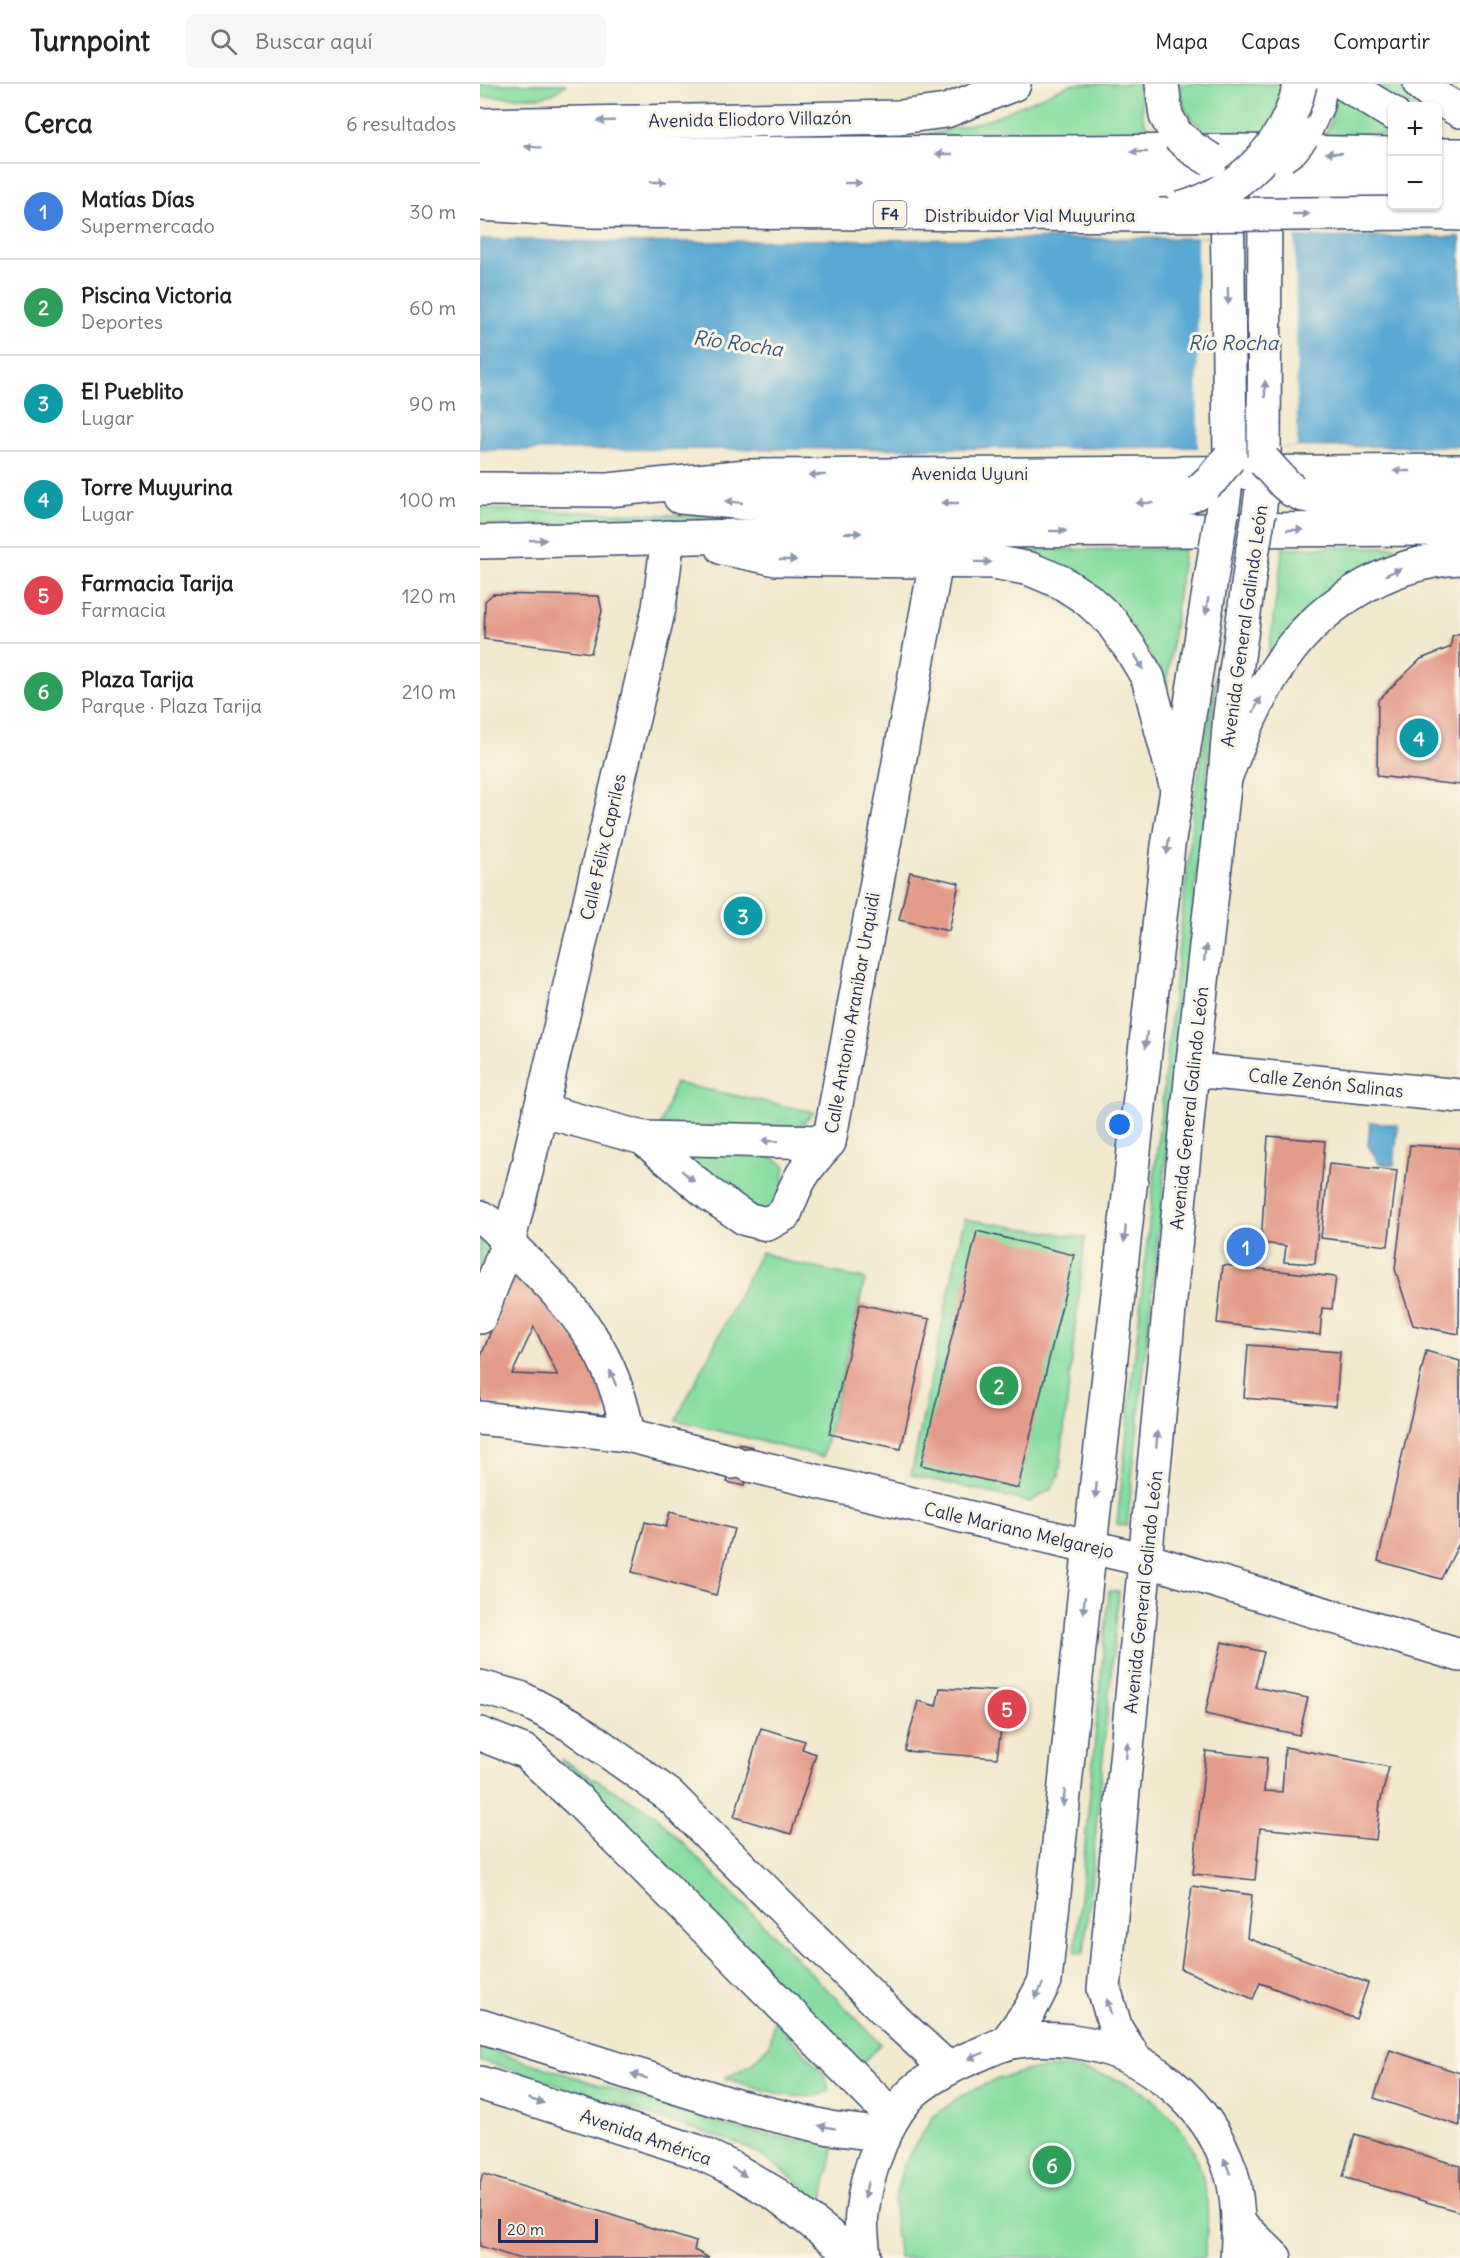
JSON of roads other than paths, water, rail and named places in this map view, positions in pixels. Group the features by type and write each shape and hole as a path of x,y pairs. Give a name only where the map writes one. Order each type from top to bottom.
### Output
{"main road":[{"name":"Avenida Eliodoro Villazón","path":"480,125 900,117 946,111 1014,84"},
{"path":"1005,2044 1030,2010 1045,1981 1090,1546 1166,858 1216,548 1223,476 1227,237 1220,172 1177,135 1166,116 1162,84"},
{"name":"Distribuidor Vial Muyurina","path":"480,204 591,211 1159,215 1210,198 1245,177 1276,142 1288,122 1300,84"},
{"path":"1280,162 1317,105 1320,84"},
{"path":"1345,84 1388,111"},
{"path":"1420,84 1434,96 1460,111"},
{"path":"1442,124 1460,126"},
{"path":"480,143 655,154 1237,151 1388,154"},
{"path":"1442,155 1460,155"},
{"path":"480,173 600,181 1220,172 1249,165 1280,162 1388,182"},
{"name":"Avenida General Galindo León","path":"1135,2059 1116,2029 1104,1989 1192,1070 1225,778 1230,714 1254,549 1268,476 1265,237 1280,162"},
{"path":"1159,215 1444,203 1460,183"},
{"name":"Avenida Uyuni","path":"480,489 608,490 747,476 1460,471"},
{"path":"608,490 746,503 1165,502 1189,498 1223,476"},
{"path":"1268,476 1303,495 1331,500 1460,498"},
{"path":"480,542 957,531 1460,529"},
{"path":"668,537 776,560 993,562 1030,569 1061,582 1087,599 1111,621 1148,678 1177,789"},
{"name":"Calle Félix Capriles","path":"480,1317 508,1243 529,1162 659,608 668,537"},
{"path":"1225,778 1249,721 1276,669 1295,644 1320,619 1343,599 1371,582 1402,568 1439,559 1460,558"},
{"name":"Calle Antonio Aranibar Urquidi","path":"540,1110 643,1138 709,1194 746,1219 767,1224 785,1214 795,1185 805,1168 829,1142 936,562"},
{"name":"Calle Zenón Salinas","path":"1192,1070 1460,1096"},
{"path":"643,1138 829,1142"},
{"path":"480,1218 490,1222 570,1307 599,1347 623,1406 628,1435"},
{"name":"Calle Mariano Melgarejo","path":"480,1418 628,1435 1090,1546 1146,1560 1460,1654"},
{"path":"480,1687 520,1698 571,1725 669,1795 946,2068"},
{"path":"480,1734 526,1752 574,1796 889,2126"},
{"path":"480,2026 736,2106 830,2128 889,2126"},
{"path":"864,2258 861,2214 870,2166 889,2126 917,2088 946,2068 1005,2044 1050,2038 1093,2044 1135,2059 1177,2088 1210,2127 1231,2173 1239,2223 1237,2258"},
{"name":"Avenida América","path":"480,2083 696,2151 730,2167 777,2195 858,2258"},
{"path":"1239,2223 1275,2258"}],"water":[{"name":"Río Rocha","path":"1460,237 1460,446 480,450 480,239 638,243"},
{"path":"1370,1122 1398,1125 1394,1165 1380,1164 1368,1145"}],"place":[{"name":"Torre Muyurina","path":"1419,738"},
{"name":"El Pueblito","path":"743,916"},
{"name":"Matías Días","path":"1246,1247"},
{"name":"Piscina Victoria","path":"999,1386"},
{"name":"Farmacia Tarija","path":"1007,1709"},
{"name":"Plaza Tarija","path":"1052,2165"}]}
